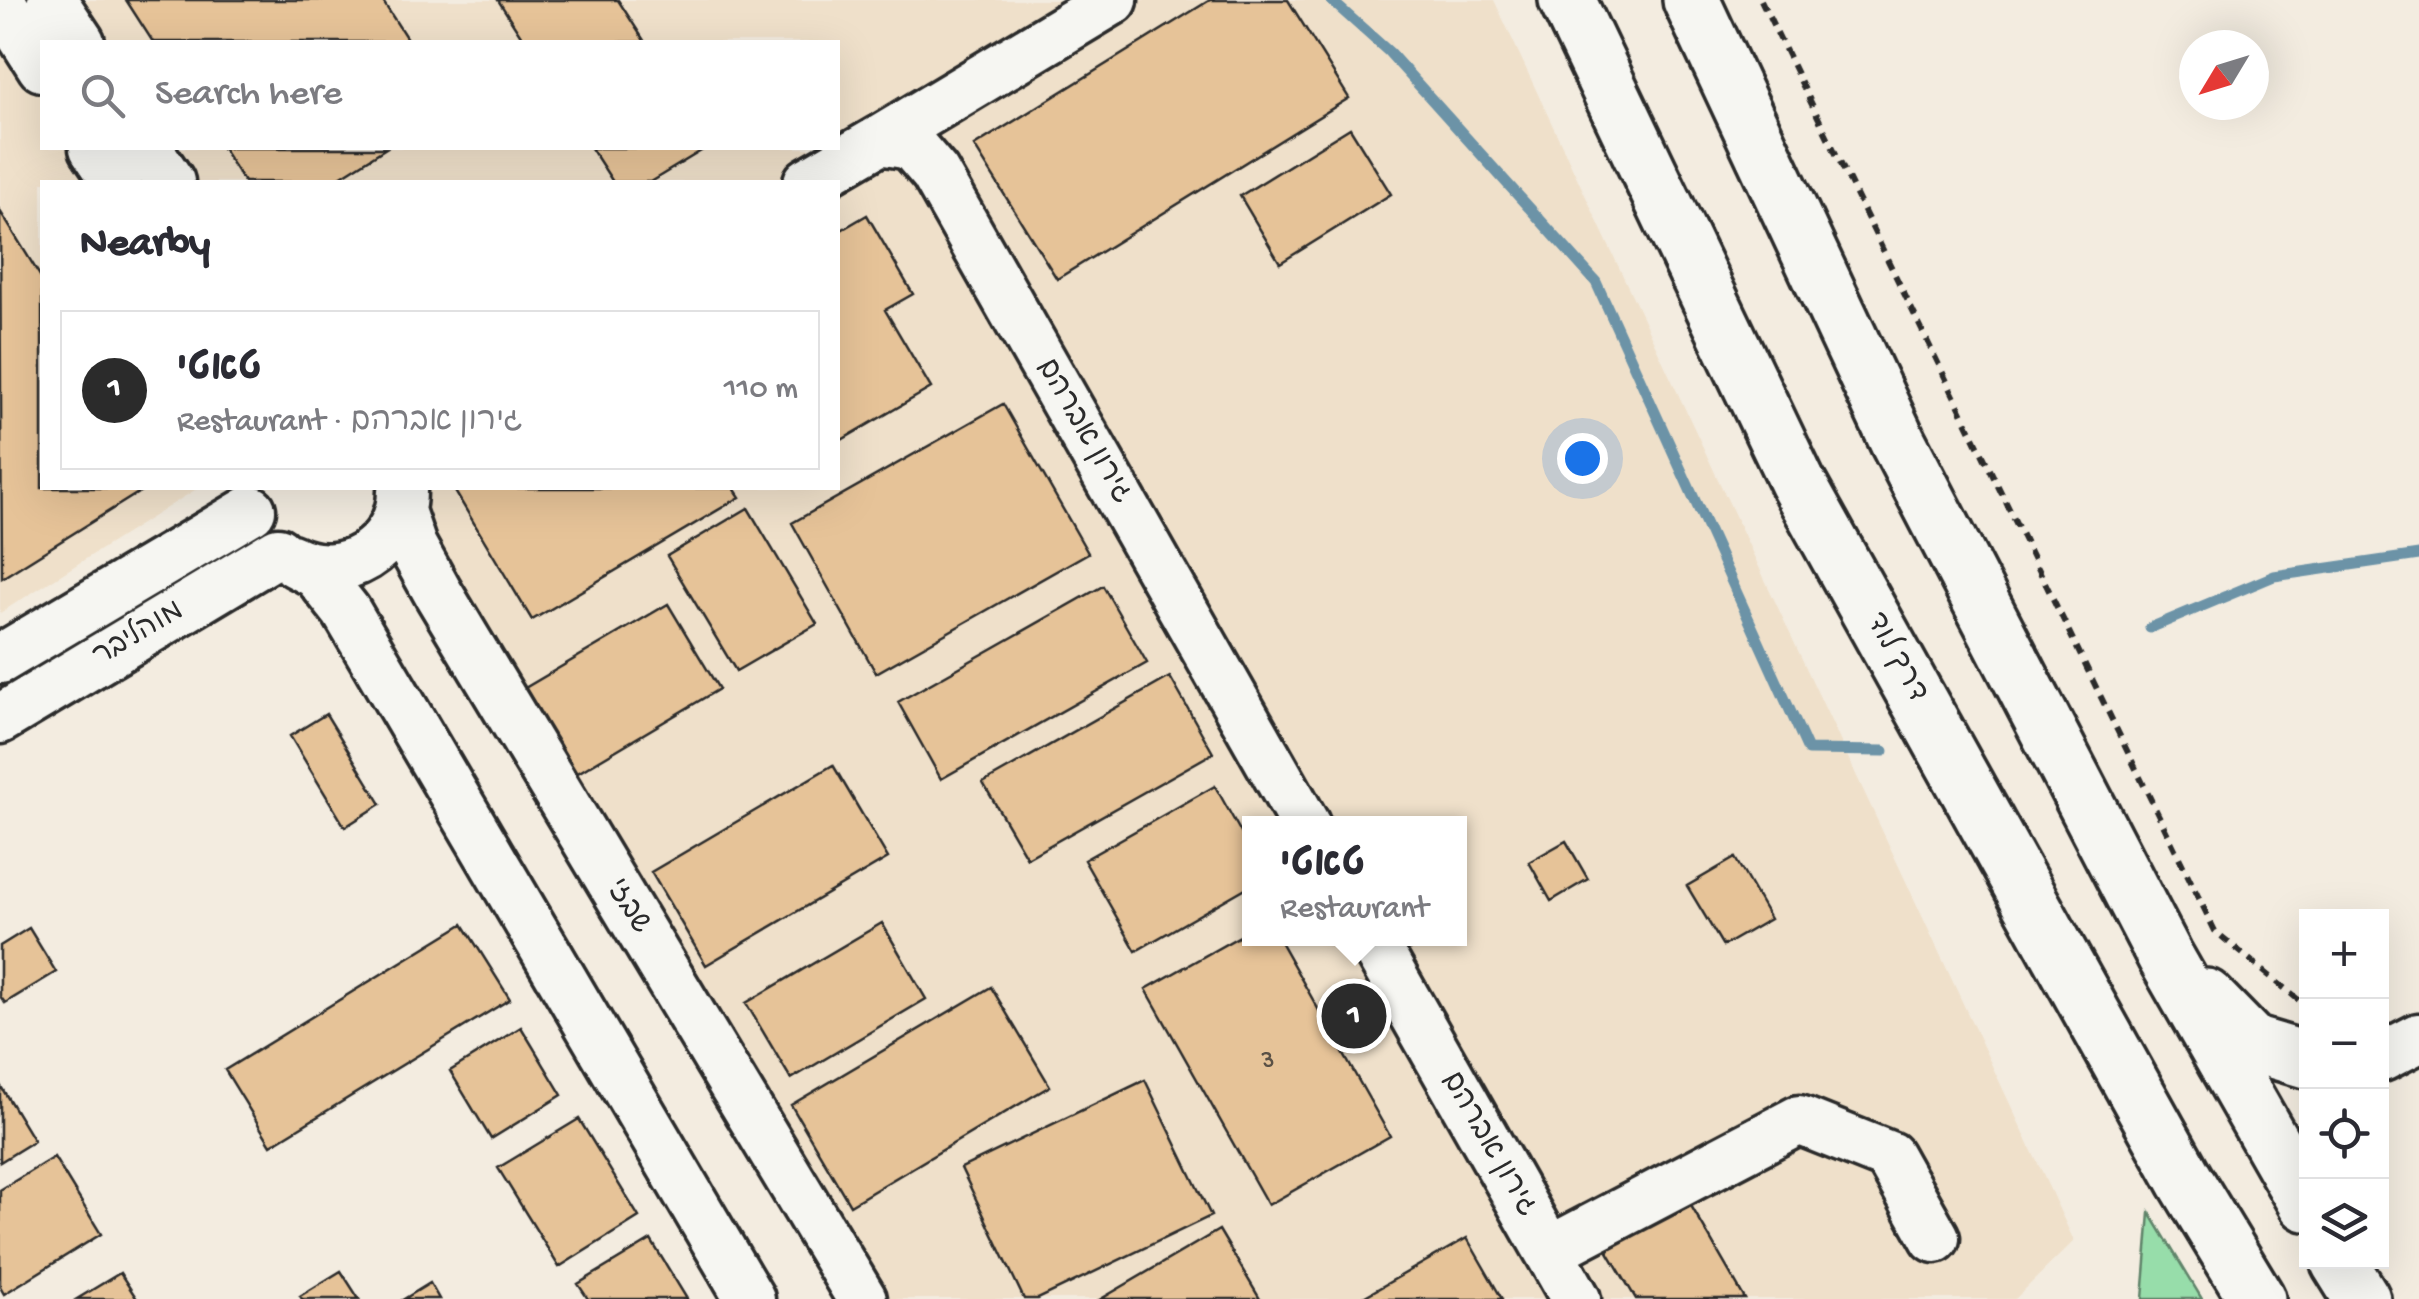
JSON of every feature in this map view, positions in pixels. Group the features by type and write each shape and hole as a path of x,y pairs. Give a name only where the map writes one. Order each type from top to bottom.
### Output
{"main road":[{"name":"דרך לוד","path":"1567,0 1797,482 2185,1180 2256,1299"},
{"path":"1690,0 1898,442 2165,956 2299,1190"},
{"path":"2165,956 2252,1044 2299,1058"}],"street":[{"path":"811,180 1112,0"},
{"path":"23,27 72,40"},
{"name":"גירון אברהם","path":"880,140 911,145 935,173 1301,816"},
{"path":"95,150 115,180"},
{"path":"148,150 169,180"},
{"path":"250,499 261,533 287,557 316,574 346,612 750,1299"},
{"name":"מוהליבר","path":"0,659 250,499"},
{"path":"287,557 318,568 339,568 359,561 386,540 401,499"},
{"name":"שבזי","path":"401,499 412,546 438,593 862,1299"},
{"name":"מוהליבר","path":"0,719 287,557"},
{"name":"גירון אברהם","path":"1376,946 1576,1299"},
{"path":"2389,1054 2419,1038"},
{"path":"1549,1251 1799,1120 1889,1156 1935,1238"}],"path":[{"path":"1761,0 2214,930 2299,1000"}],"shaded area":[{"path":"0,0 1494,0 2074,1241 2015,1299 872,1299 390,490 840,490 840,180 40,180 40,490 195,490 0,613"}],"green space":[{"path":"2150,1213 2202,1299 2143,1299"}],"building":[{"path":"126,0 382,0 408,40 152,40"},
{"path":"498,0 618,0 644,40 524,40"},
{"path":"1210,0 1288,0 1349,98 1057,279 974,146"},
{"path":"1350,128 1391,194 1280,263 1240,196"},
{"path":"223,150 383,150 335,180 243,180"},
{"path":"592,150 703,150 653,180 612,180"},
{"path":"0,211 40,276 40,490 143,490 2,578"},
{"path":"867,215 913,294 885,310 931,388 840,441 840,231"},
{"path":"1003,404 1088,553 876,673 792,523"},
{"path":"454,490 735,490 740,497 532,620"},
{"path":"748,508 817,624 736,671 667,556"},
{"path":"1103,586 1147,663 941,779 898,702"},
{"path":"668,604 719,689 576,774 525,688"},
{"path":"1170,677 1213,753 1027,858 983,783"},
{"path":"326,714 381,804 345,827 290,736"},
{"path":"833,765 888,858 706,965 651,872"},
{"path":"1215,786 1242,834 1242,890 1136,951 1084,860"},
{"path":"1566,841 1588,879 1551,901 1529,862"},
{"path":"1735,858 1770,919 1723,946 1687,886"},
{"path":"882,923 926,999 791,1079 746,1003"},
{"path":"463,924 510,999 271,1145 225,1070"},
{"path":"29,928 56,972 5,1003 0,996 0,946"},
{"path":"1242,935 1242,946 1283,946 1390,1136 1268,1205 1146,989"},
{"path":"991,987 1050,1086 850,1205 791,1105"},
{"path":"521,1027 562,1095 491,1139 450,1071"},
{"path":"1145,1080 1211,1216 1038,1299 1024,1299 961,1168"},
{"path":"0,1085 34,1141 0,1162"},
{"path":"579,1119 639,1217 559,1267 498,1168"},
{"path":"54,1157 101,1234 4,1294 0,1287 0,1190"},
{"path":"1686,1197 1745,1299 1636,1299 1604,1245"},
{"path":"1219,1230 1260,1299 1101,1299"},
{"path":"1467,1238 1502,1299 1360,1299"},
{"path":"651,1240 687,1299 588,1299 578,1284"},
{"path":"341,1271 359,1299 300,1296"},
{"path":"120,1273 137,1299 77,1299"},
{"path":"430,1283 439,1299 404,1299"}],"waterway":[{"path":"1331,0 1389,52 1596,282 1808,750 1884,751"},
{"path":"2150,628 2274,576 2419,555"}],"place":[{"name":"טאטי","path":"1354,1016"}]}
